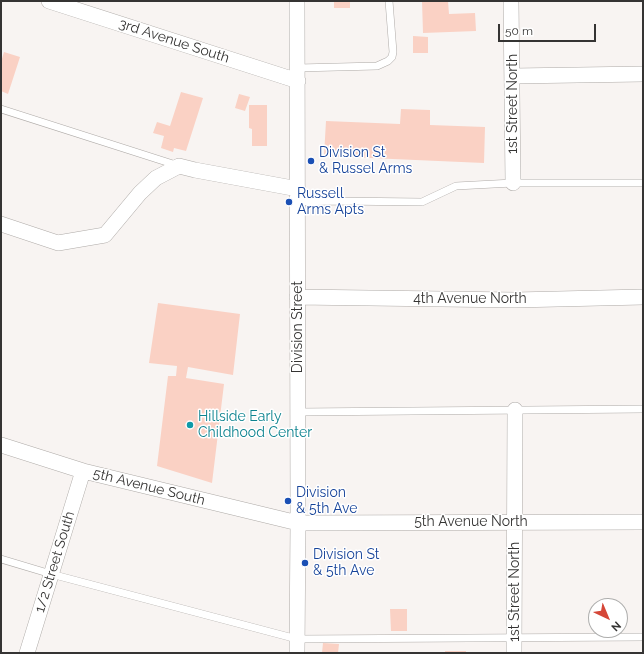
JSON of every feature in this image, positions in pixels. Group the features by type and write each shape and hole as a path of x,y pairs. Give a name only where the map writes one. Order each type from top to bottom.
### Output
{"street":[{"name":"3rd Avenue South","path":"49,1 298,74"},
{"name":"Division Street","path":"297,1 297,646"},
{"name":"1st Street North","path":"511,1 513,183"},
{"path":"513,76 643,74"},
{"path":"1,224 58,243 104,235 150,183 156,178 179,166 298,196"},
{"name":"4th Avenue North","path":"297,297 515,300 643,297"},
{"name":"1st Street North","path":"514,653 515,410"},
{"name":"5th Avenue South","path":"1,445 84,471 298,523"},
{"name":"1/2 Street South","path":"27,653 84,471"},
{"name":"5th Avenue North","path":"298,523 643,522"}],"lane":[{"path":"298,74 377,66 388,61 392,57 393,52 388,1"},
{"path":"1,109 179,166"},
{"path":"298,196 335,201 422,202 456,186 513,183 643,183"},
{"path":"298,412 643,409"},
{"path":"1,559 297,646 514,638 643,638"}],"building":[{"path":"334,1 350,1 350,8 334,8"},
{"path":"422,1 448,1 449,14 475,13 476,31 423,33"},
{"path":"413,36 428,37 428,53 413,53"},
{"path":"4,52 20,57 8,94 1,91 1,62"},
{"path":"181,92 203,98 186,151 174,148 173,152 161,148 164,136 153,133 157,122 170,126"},
{"path":"239,94 250,97 245,111 235,108"},
{"path":"249,105 267,105 267,146 252,146 252,129 249,128"},
{"path":"401,109 430,110 430,125 485,127 484,163 324,156 326,121 400,124"},
{"name":"Hillside Early Childhood Center","path":"158,303 240,314 233,375 188,367 186,378 224,384 212,483 157,466 168,376 176,376 177,366 149,363"},
{"path":"390,609 407,609 407,631 391,631"},
{"path":"323,643 339,644 338,653 322,653"},
{"path":"445,651 466,651 466,653 445,653"}],"place":[{"name":"Division St & Russel Arms","path":"311,161"},
{"name":"Russell Arms Apts","path":"289,202"},
{"name":"Hillside Early Childhood Center","path":"190,425"},
{"name":"Division & 5th Ave","path":"288,501"},
{"name":"Division St & 5th Ave","path":"305,563"}]}
